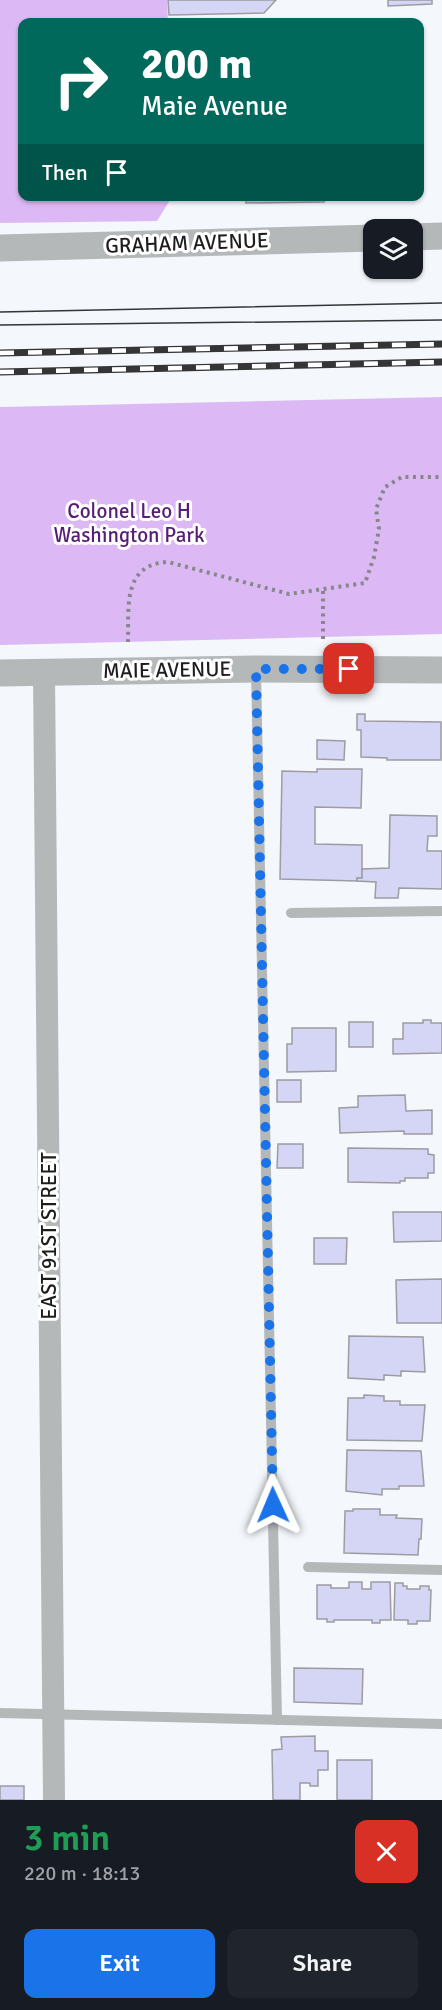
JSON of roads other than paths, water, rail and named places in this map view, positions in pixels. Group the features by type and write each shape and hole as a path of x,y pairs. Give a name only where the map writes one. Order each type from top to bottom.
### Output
{"street":[{"path":"423,237 442,236"},
{"name":"GRAHAM AVENUE","path":"0,248 363,238"},
{"name":"MAIE AVENUE","path":"0,673 256,669 442,670"},
{"name":"EAST 91ST STREET","path":"44,672 54,1800"}],"lane":[{"path":"256,669 277,1720"},
{"path":"291,913 442,911"},
{"path":"308,1567 442,1570"},
{"path":"0,1713 442,1724"}],"tram line":[{"path":"0,312 442,303"},
{"path":"0,325 442,320"}],"railway":[{"path":"0,353 442,344"},
{"path":"0,372 442,362"}],"park label":[{"name":"Colonel Leo H Washington Park","path":"129,523"}]}
